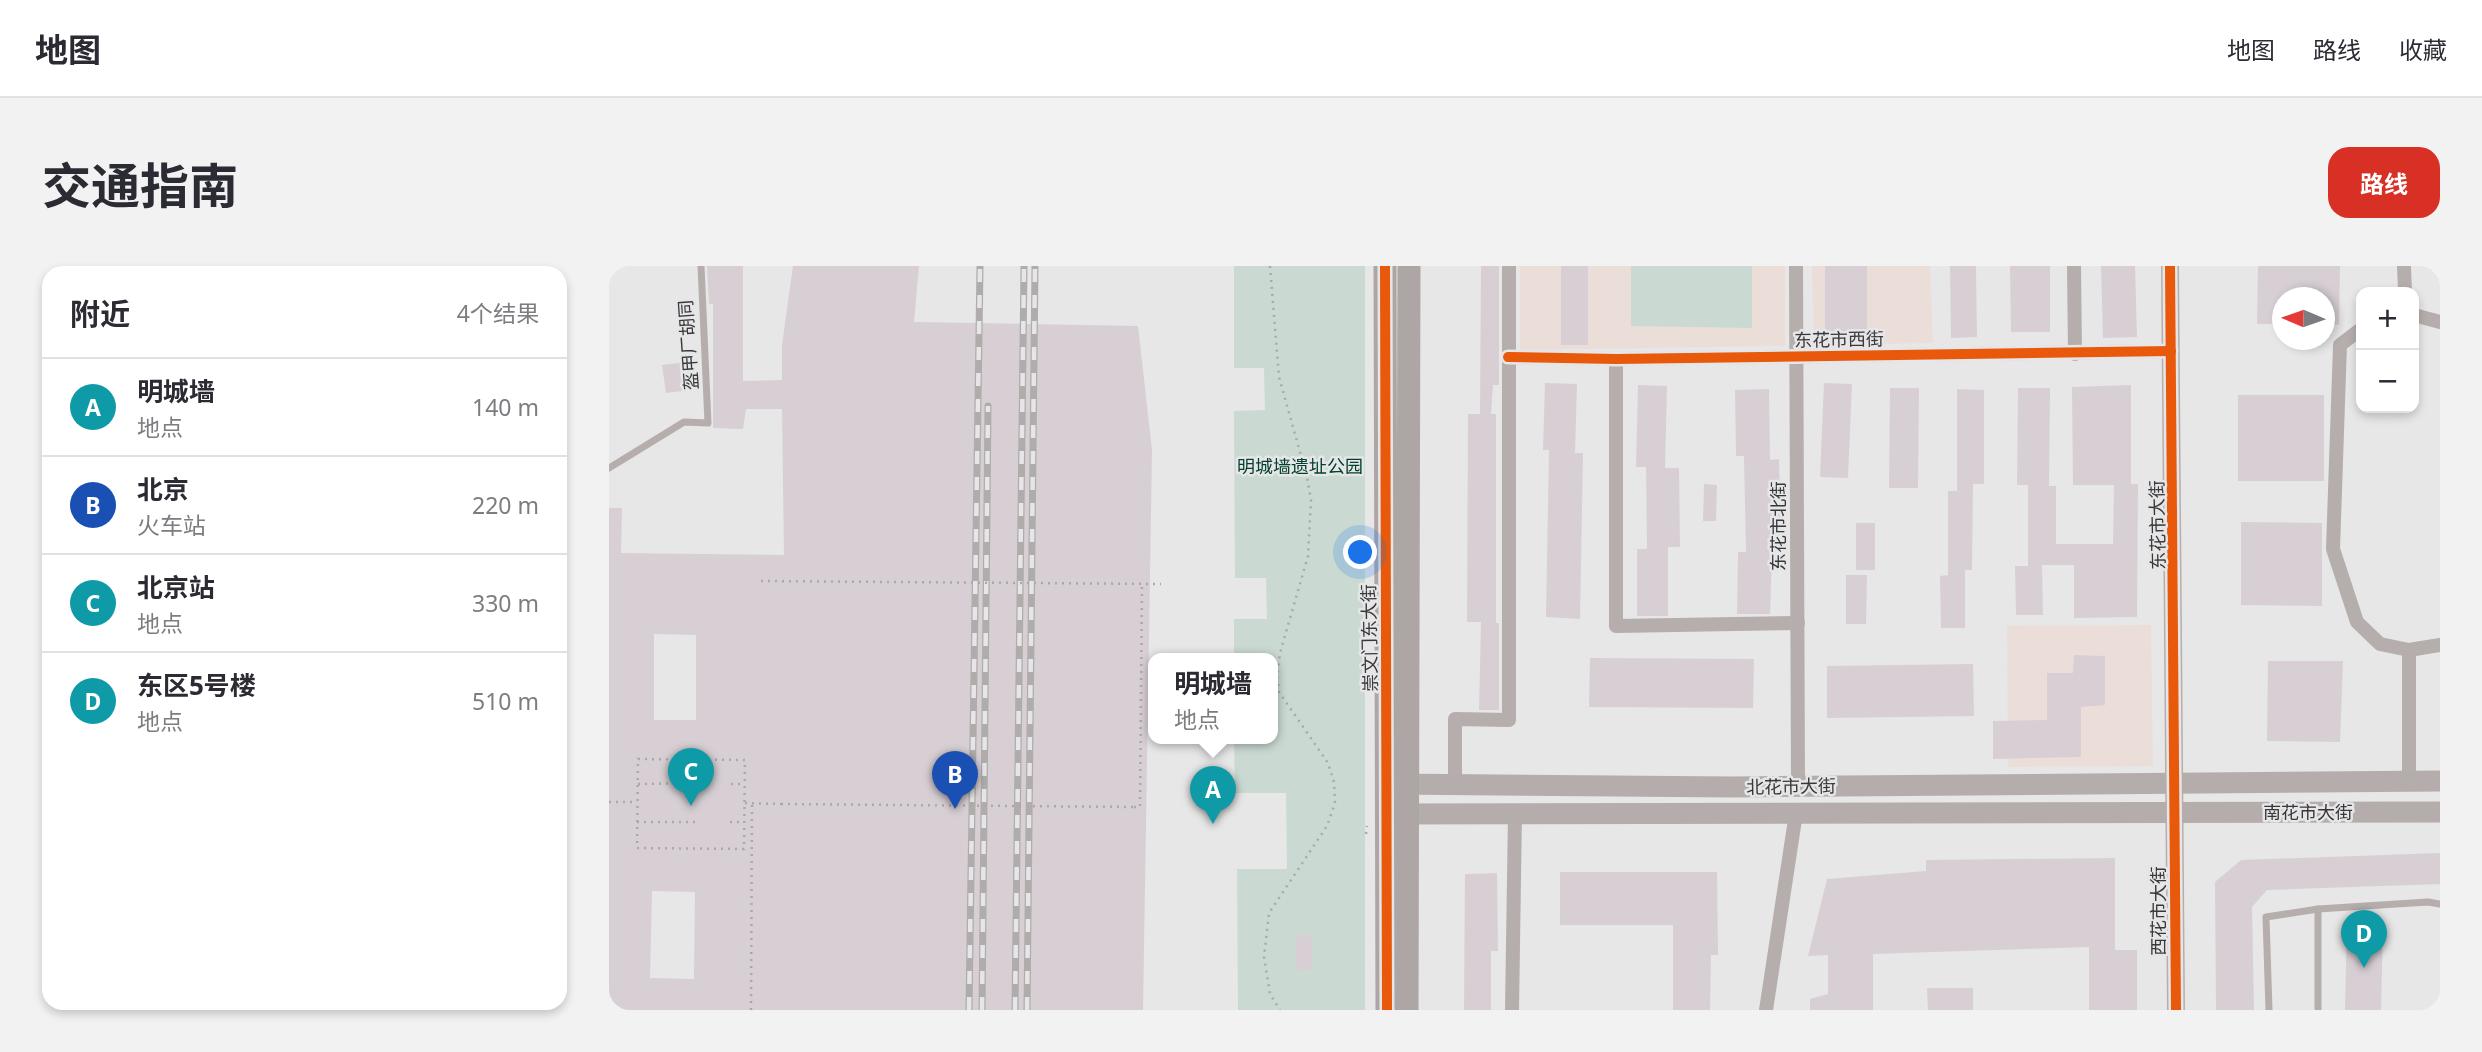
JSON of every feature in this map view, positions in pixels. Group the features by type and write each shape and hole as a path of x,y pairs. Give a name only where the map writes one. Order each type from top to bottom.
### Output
{"main road":[{"name":"崇文门东大街","path":"1385,266 1398,784"},
{"path":"1407,1010 1398,784 1409,266"},
{"name":"南花市大街","path":"2176,784 2440,780"},
{"name":"北花市大街","path":"1398,784 2176,784"},
{"name":"北花市大街","path":"1398,814 2175,811"},
{"name":"南花市大街","path":"2175,811 2440,812"},
{"path":"1387,1010 1398,814"}],"street":[{"path":"1455,782 1455,719 1509,720 1509,266"},
{"name":"东花市北街","path":"1796,266 1798,786"},
{"path":"2074,266 2075,354"},
{"name":"东花市大街","path":"2170,266 2175,811"},
{"path":"2404,266 2405,287"},
{"path":"2419,317 2440,322"},
{"path":"2356,333 2340,345 2333,549 2357,622 2380,645 2409,650 2440,645"},
{"name":"东花市西街","path":"1508,357 1616,359 2171,351"},
{"path":"1616,359 1615,626 1798,623"},
{"path":"2409,650 2409,781"},
{"name":"西花市大街","path":"2175,811 2176,1010"},
{"path":"1512,1010 1515,813"},
{"path":"1766,1010 1796,813"}],"lane":[{"name":"盔甲厂胡同","path":"609,468 684,422 708,423 701,266"},
{"path":"2269,1010 2266,916 2318,909 2428,902 2440,904"},
{"path":"2318,909 2318,1010"}],"path":[{"path":"1270,266 1279,377 1311,500 1308,556 1278,668"},
{"path":"761,581 1161,584"},
{"path":"745,803 1140,807 1142,583"},
{"path":"1278,684 1286,705 1328,763 1334,782 1335,803 1327,826 1269,913 1264,957 1270,994 1280,1010"},
{"path":"638,759 745,760 744,849 637,848 638,784 638,759"},
{"path":"638,784 697,783"},
{"path":"731,784 745,784"},
{"path":"609,802 638,802"},
{"path":"751,1010 752,804"},
{"path":"637,822 696,822"},
{"path":"730,822 744,822"}],"shaded area":[{"path":"1520,266 1785,266 1785,346 1520,350"},
{"path":"1812,266 1930,266 1933,343 1814,345"},
{"path":"2151,625 2153,766 2008,767 2007,626"}],"green space":[{"name":"明城墙遗址公园","path":"1234,266 1365,266 1365,1010 1238,1010 1237,869 1287,869 1286,793 1235,793 1234,744 1278,744 1278,653 1234,653 1234,619 1267,619 1266,578 1235,578 1234,411 1265,410 1264,368 1234,368"},
{"path":"1631,266 1752,266 1752,328 1631,326"}],"building":[{"path":"707,266 743,266 743,381 782,380 782,345 793,266 919,266 914,322 1138,326 1152,450 1143,1010 609,1010 609,508 622,508 621,553 784,555 782,409 746,409 743,429 713,428 713,304 709,304","holes":["654,634 696,635 696,720 654,720","652,891 695,892 694,979 650,978"]},
{"path":"1481,266 1499,266 1499,385 1493,385 1491,414 1496,414 1496,623 1499,623 1499,710 1479,710 1481,622 1467,622 1468,414 1480,414"},
{"path":"1561,266 1588,266 1588,345 1561,345"},
{"path":"1825,266 1867,266 1867,333 1825,333"},
{"path":"1950,266 1976,266 1977,337 1951,338"},
{"path":"2010,266 2050,266 2050,332 2011,332"},
{"path":"2101,266 2135,266 2137,337 2103,338"},
{"path":"2258,266 2340,266 2339,325 2335,325 2335,287 2272,287 2272,324 2257,324"},
{"path":"688,362 691,390 666,393 662,365"},
{"path":"1545,383 1577,384 1575,453 1583,453 1580,619 1546,617 1549,450 1543,450"},
{"path":"1824,383 1852,384 1848,478 1820,477"},
{"path":"1638,385 1667,386 1665,468 1679,468 1680,547 1668,547 1668,616 1637,616 1637,549 1647,549 1646,467 1636,467"},
{"path":"2131,385 2131,484 2138,484 2137,617 2074,618 2074,565 2042,565 2043,615 2016,615 2015,566 2028,566 2028,485 2017,485 2018,388 2050,388 2049,486 2056,486 2056,544 2113,544 2114,485 2073,485 2072,387"},
{"path":"1890,388 1919,388 1918,488 1889,488"},
{"path":"1769,389 1770,460 1779,459 1781,551 1772,552 1770,614 1737,614 1738,552 1746,552 1744,456 1736,456 1735,390"},
{"path":"1957,389 1984,390 1984,484 1973,484 1972,570 1965,570 1965,628 1941,628 1940,576 1948,575 1948,491 1957,491"},
{"path":"2238,395 2324,395 2324,481 2238,481"},
{"path":"1704,484 1717,485 1716,521 1703,521"},
{"path":"2241,522 2322,523 2322,606 2241,605"},
{"path":"1856,523 1875,523 1875,570 1856,570"},
{"path":"1846,575 1867,575 1866,624 1846,624"},
{"path":"2074,655 2105,656 2105,705 2081,707 2081,757 1993,759 1993,721 2047,720 2047,673 2073,673"},
{"path":"1590,658 1754,659 1753,708 1589,707"},
{"path":"2268,661 2343,661 2340,742 2267,741"},
{"path":"1973,664 1974,716 1827,718 1827,666"},
{"path":"2440,853 2440,884 2267,890 2252,907 2254,1010 2216,1010 2215,882 2241,860"},
{"path":"2115,858 2115,950 2137,950 2137,1010 2089,1010 2089,947 1873,954 1873,1010 1810,1010 1810,999 1828,994 1828,955 1808,956 1827,879 1926,871 1926,860"},
{"path":"1560,872 1717,872 1718,955 1711,955 1710,1010 1673,1010 1673,925 1560,925"},
{"path":"1497,873 1498,951 1491,951 1491,1010 1464,1010 1465,874"},
{"path":"2347,925 2383,925 2381,1010 2345,1010"},
{"path":"1296,935 1313,935 1312,970 1296,969"},
{"path":"1927,988 1973,988 1973,1010 1928,1010"}],"railway":[{"path":"969,1010 980,266"},
{"path":"1015,1010 1024,266"},
{"path":"1027,1010 1035,266"},
{"path":"982,1010 988,406"}],"cycle path":[{"path":"1385,266 1387,1010"},
{"path":"2170,266 2176,1010"},
{"path":"1508,357 1616,359 2171,351"}],"place":[{"name":"北京站","path":"691,806"},
{"name":"北京","path":"955,809"},
{"name":"明城墙","path":"1213,824"},
{"name":"东区5号楼","path":"2364,968"}]}
